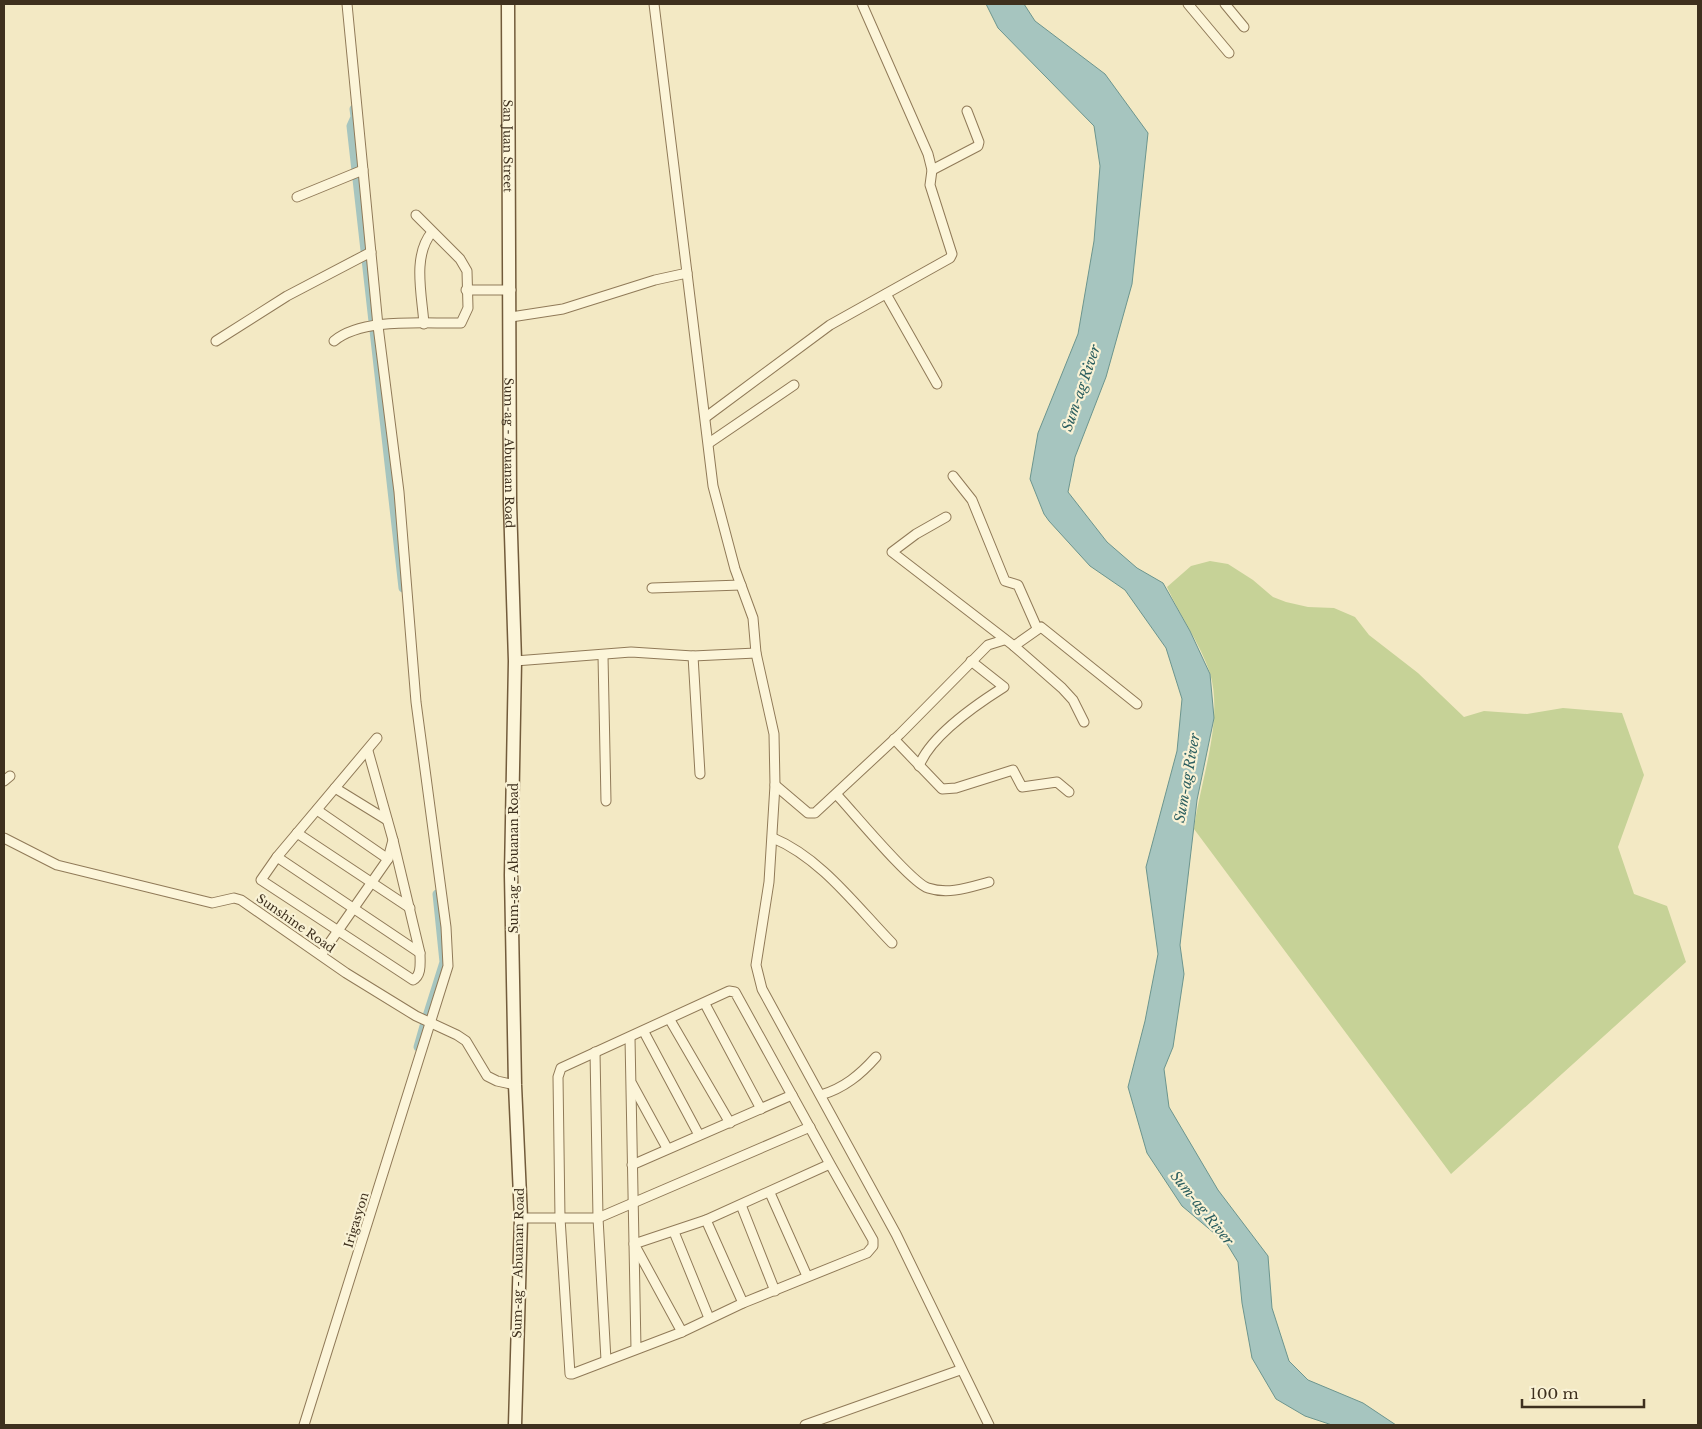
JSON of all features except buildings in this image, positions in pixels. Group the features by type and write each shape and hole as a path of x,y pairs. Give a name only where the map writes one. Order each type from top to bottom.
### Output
{"main road":[{"name":"San Juan Street","path":"508,4 510,290"},
{"name":"Sum-ag - Abuanan Road","path":"510,290 510,503 515,661 511,876 515,1085 521,1218 515,1425"}],"street":[{"name":"Irigasyon","path":"304,1425 448,966 446,926 416,702 399,492 374,326 348,4"},
{"path":"654,4 706,416 713,486 741,585 753,618 756,653 774,734 775,785 769,882 756,965 762,989 821,1095 924,1289 960,1370 989,1425"},
{"path":"706,416 830,325 950,258 952,254 930,185 932,170 928,154 862,4"},
{"path":"1188,4 1229,53"},
{"path":"1225,4 1244,27"},
{"path":"932,170 978,146 979,142 967,111"},
{"path":"297,198 361,171"},
{"path":"334,341 342,334 374,326 461,322 467,315 467,271 460,259 416,215"},
{"path":"424,324 421,256 426,239 432,232"},
{"path":"216,341 286,296 367,254"},
{"path":"511,317 562,309 687,273"},
{"path":"466,290 510,290"},
{"path":"886,294 937,384"},
{"path":"709,443 794,385"},
{"path":"953,476 976,506 1005,581 1018,585 1037,628"},
{"path":"946,517 916,534 892,552 1014,646 1069,694 1084,722"},
{"path":"652,588 741,585"},
{"path":"1014,646 1041,627 1136,704"},
{"path":"775,785 811,814 815,813 894,739 988,645 1004,640"},
{"path":"515,661 603,656 631,652 693,656 756,653"},
{"path":"603,656 606,801"},
{"path":"693,656 700,774"},
{"path":"919,766 923,756 970,708 1004,687 971,661"},
{"path":"368,751 393,840 420,953 420,970 418,977 413,980 263,882 261,878 377,738"},
{"path":"894,739 934,783 946,790 1013,770 1022,787 1057,782 1069,792"},
{"path":"335,788 387,820"},
{"path":"837,794 905,871 927,888 952,891 989,882"},
{"path":"317,810 388,859"},
{"path":"297,833 410,908"},
{"name":"Sunshine Road","path":"4,838 58,865 212,904 234,898 242,900 320,956 429,1022 449,1030 466,1041 488,1076 497,1081 515,1085"},
{"path":"772,838 794,847 826,875 892,943"},
{"path":"320,956 388,859 393,840"},
{"path":"277,857 420,953"},
{"path":"729,991 735,992 873,1240 873,1246 867,1253 742,1303 682,1332 572,1374 569,1372 560,1218 558,1077 561,1068 565,1065 670,1020 729,991"},
{"path":"705,1004 761,1108"},
{"path":"670,1020 730,1123"},
{"path":"644,1032 699,1135"},
{"path":"630,1038 636,1349"},
{"path":"595,1052 598,1218 606,1360"},
{"path":"821,1095 834,1091 850,1082 876,1057"},
{"path":"630,1082 668,1148"},
{"path":"632,1165 792,1095"},
{"path":"521,1218 598,1218 810,1128"},
{"path":"634,1244 706,1220 770,1193 830,1164"},
{"path":"770,1193 807,1276"},
{"path":"740,1205 775,1291"},
{"path":"706,1220 742,1303"},
{"path":"674,1232 709,1318"},
{"path":"634,1244 682,1332"},
{"path":"805,1425 960,1370"}],"green space":[{"path":"1210,561 1228,564 1253,580 1273,597 1308,607 1334,608 1355,617 1369,635 1418,673 1464,717 1484,711 1527,714 1563,708 1622,713 1644,775 1618,847 1634,894 1667,906 1686,962 1451,1174 1194,829 1213,731 1214,692 1206,662 1167,587 1191,566"}],"water":[{"name":"Sum-ag River","path":"986,4 1024,4 1035,21 1105,74 1148,133 1132,284 1106,377 1075,457 1068,492 1107,542 1137,568 1163,583 1190,631 1210,674 1214,718 1197,800 1180,945 1184,974 1173,1047 1164,1069 1169,1107 1218,1190 1268,1256 1272,1308 1289,1361 1308,1380 1363,1403 1396,1425 1332,1425 1305,1416 1276,1399 1252,1358 1242,1303 1238,1262 1227,1244 1182,1206 1147,1153 1128,1087 1145,1021 1158,954 1146,867 1177,751 1182,699 1166,648 1125,590 1090,566 1049,521 1044,514 1030,479 1038,433 1078,334 1094,241 1100,166 1094,126 998,28"}],"waterway":[{"path":"354,109 355,117 351,126 403,588"},
{"path":"427,1016 444,962 437,894"},
{"path":"418,1047 424,1026"}]}
